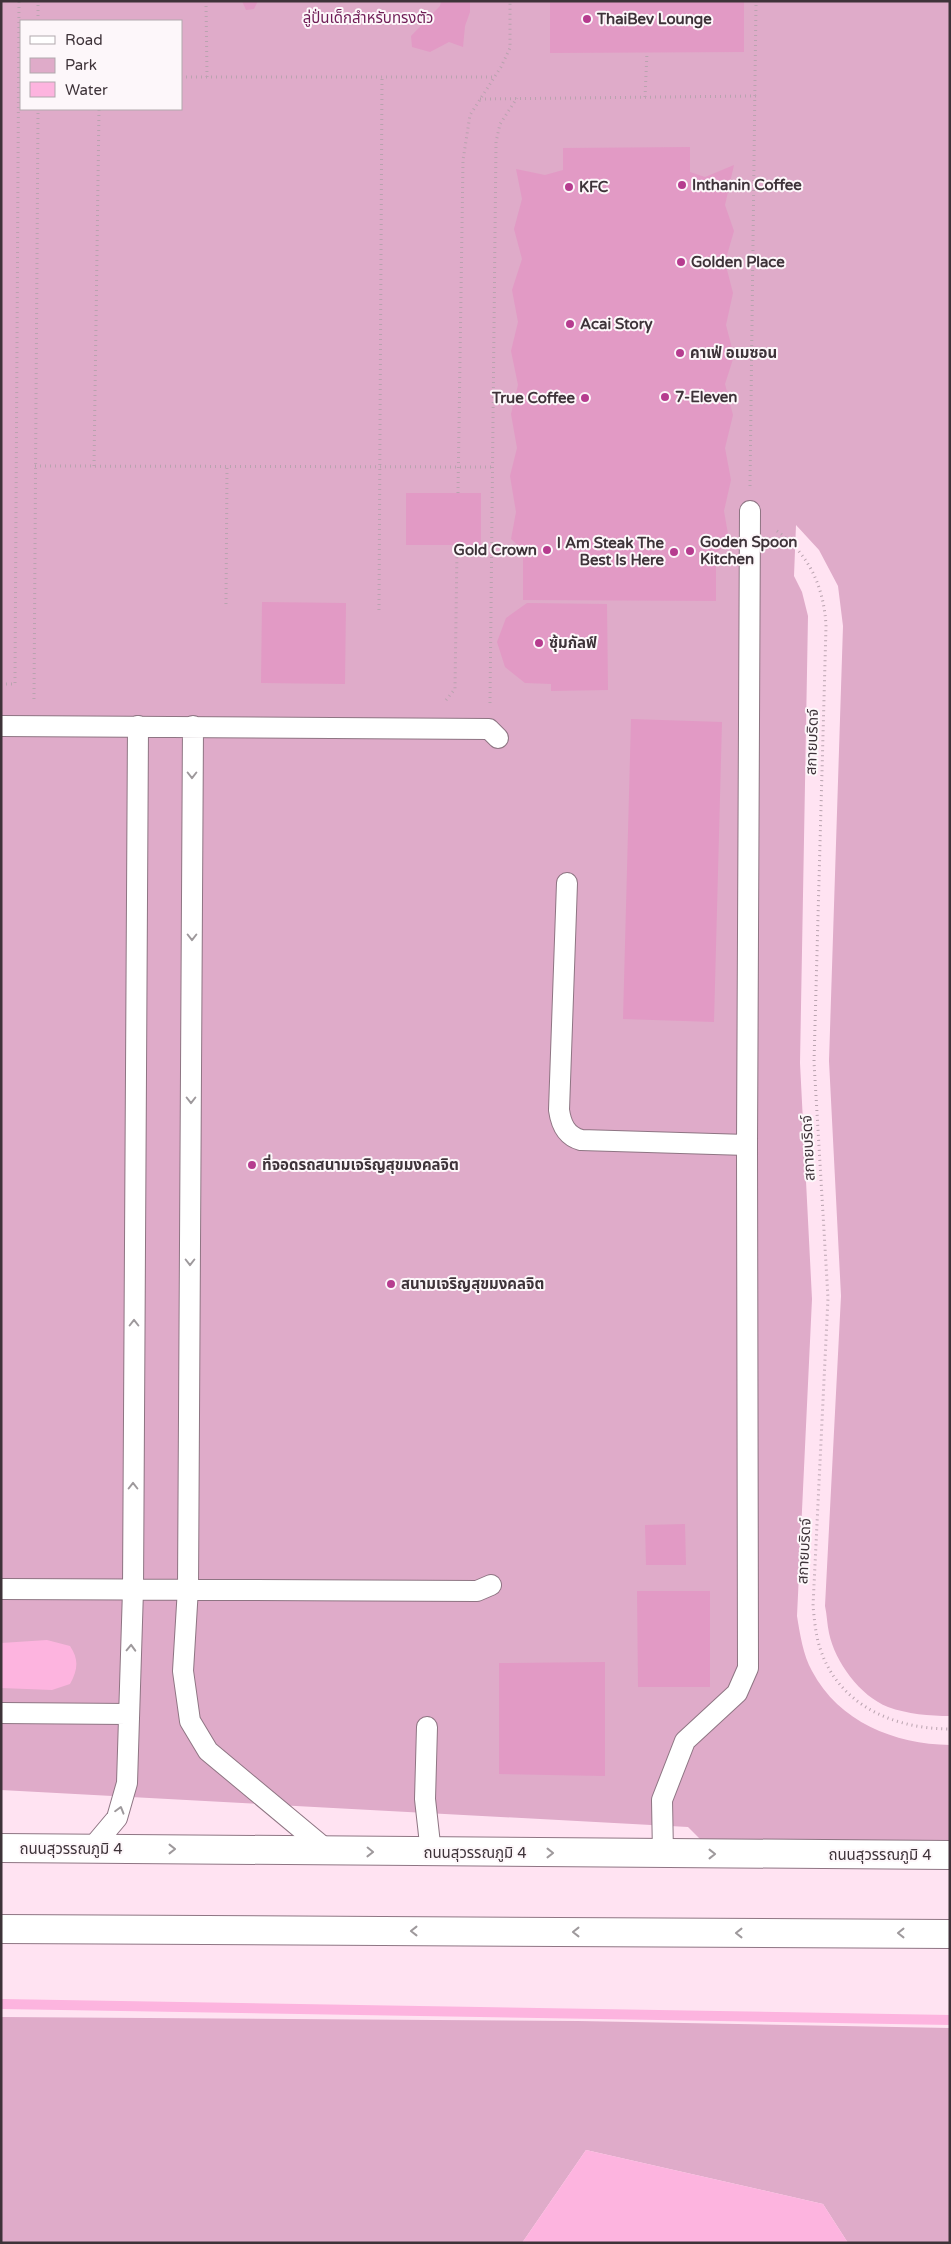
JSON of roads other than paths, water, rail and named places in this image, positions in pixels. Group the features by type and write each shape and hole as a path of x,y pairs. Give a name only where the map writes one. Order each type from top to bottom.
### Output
{"street":[{"name":"ถนนสุวรรณภูมิ 4","path":"1,1848 950,1856"},
{"path":"1,1929 950,1934"}],"lane":[{"path":"663,1854 662,1800 685,1741 737,1694 748,1668 747,1145 750,511"},
{"path":"1,726 193,726 494,733"},
{"path":"92,1849 117,1818 127,1783 133,1590 138,726"},
{"path":"193,726 188,1588 183,1671 190,1721 208,1752 328,1851"},
{"path":"568,883 560,1110 565,1130 569,1135 581,1140 747,1145"},
{"path":"1,1589 133,1590 188,1588 477,1591 491,1585"},
{"path":"1,1713 128,1714"},
{"path":"427,1727 425,1800 431,1853"}],"water":[{"path":"47,1640 70,1646 73,1651 76,1665 75,1674 70,1684 52,1690 1,1688 1,1643"},
{"path":"586,2150 823,2204 848,2243 522,2243"}],"waterway":[{"path":"1,2004 950,2020"}],"place":[{"name":"ThaiBev Lounge","path":"587,19"},
{"name":"Inthanin Coffee","path":"682,185"},
{"name":"KFC","path":"569,187"},
{"name":"Golden Place","path":"681,262"},
{"name":"Acai Story","path":"570,324"},
{"name":"คาเฟ่ อเมซอน","path":"680,353"},
{"name":"7-Eleven","path":"665,397"},
{"name":"True Coffee","path":"585,398"},
{"name":"Gold Crown","path":"547,550"},
{"name":"Goden Spoon Kitchen","path":"690,551"},
{"name":"I Am Steak The Best Is Here","path":"674,552"},
{"name":"ซุ้มกัลฟ์","path":"539,643"},
{"name":"ที่จอดรถสนามเจริญสุขมงคลจิต","path":"252,1165"},
{"name":"สนามเจริญสุขมงคลจิต","path":"391,1284"}],"park label":[{"name":"ลู่ปั่นเด็กสำหรับทรงตัว","path":"368,18"}]}
